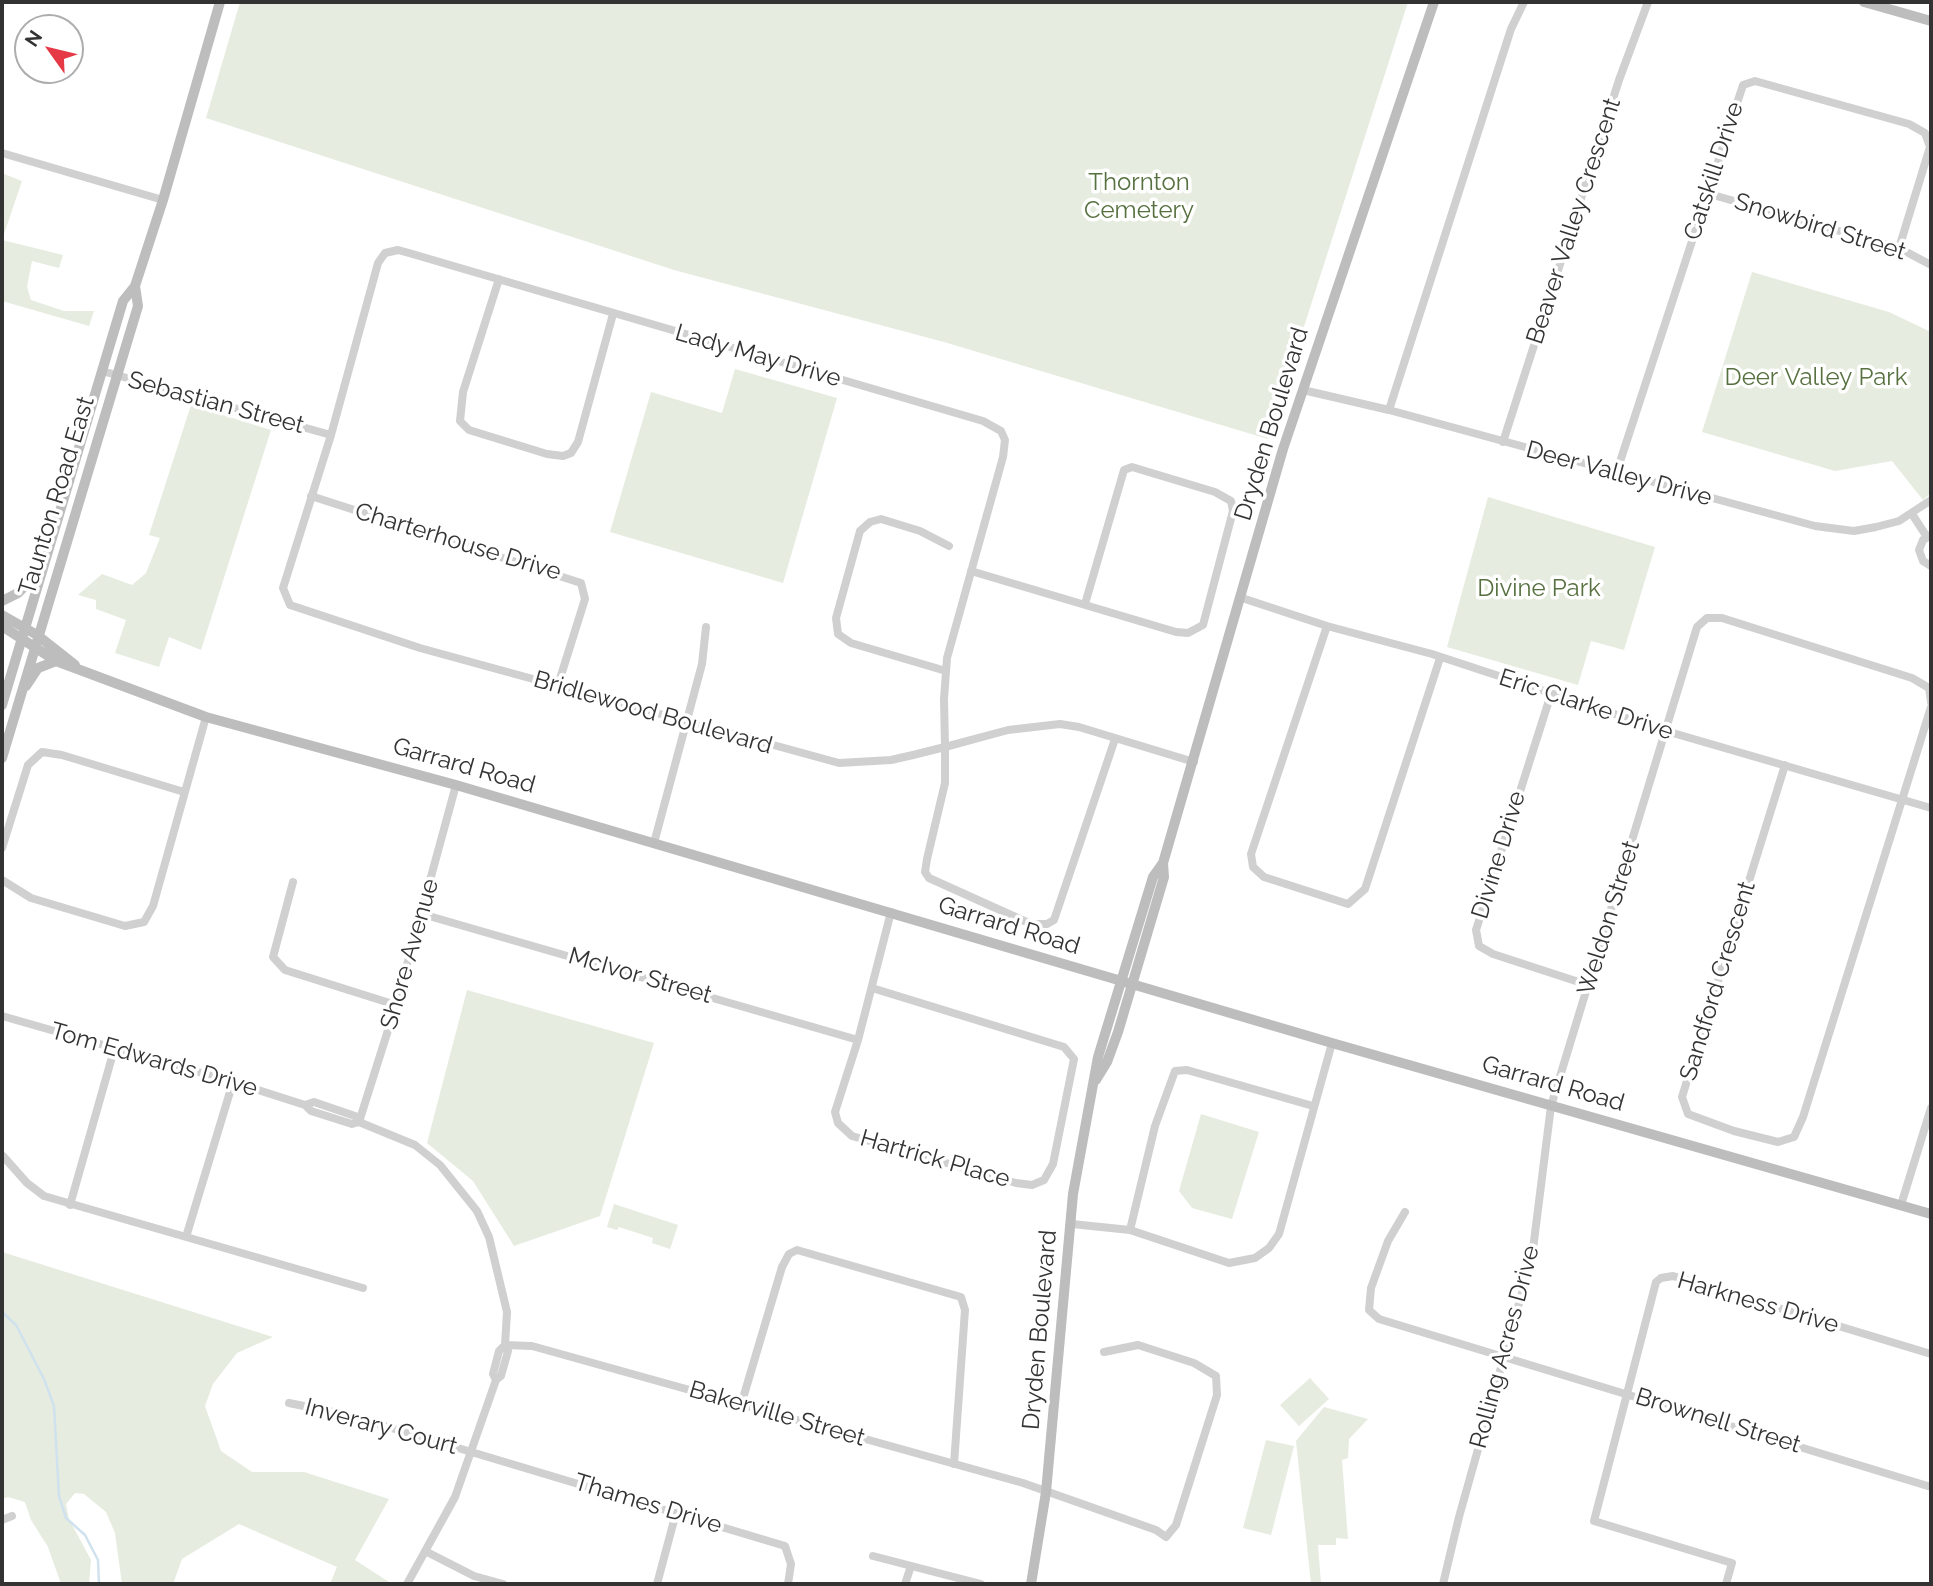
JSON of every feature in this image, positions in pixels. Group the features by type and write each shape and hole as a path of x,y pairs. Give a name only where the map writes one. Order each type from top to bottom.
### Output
{"street":[{"name":"Taunton Road East","path":"2,705 123,301 135,286 163,200 220,2"},
{"name":"Dryden Boulevard","path":"1031,1584 1046,1492 1073,1194 1096,1080 1107,1062 1153,877 1163,863 1194,762 1283,449 1434,2"},
{"path":"1389,410 1511,29 1524,2"},
{"name":"Beaver Valley Crescent","path":"1503,442 1619,80 1648,2"},
{"path":"1864,2 1931,21"},
{"name":"Catskill Drive","path":"1616,474 1737,96 1743,86 1755,80 1897,120 1925,132 1930,148 1899,248"},
{"path":"2,153 163,200"},
{"name":"Snowbird Street","path":"1706,193 1899,248 1931,265"},
{"name":"Lady May Drive","path":"331,435 378,263 385,253 398,250 983,421 1001,430 1005,440 1003,457 946,671 945,783 925,872 929,878 999,911 1039,925 1054,920 1060,909 1115,739"},
{"path":"499,279 463,392 460,421 470,430 547,454 563,456 571,453 578,442 613,314"},
{"name":"Taunton Road East","path":"2,758 35,640 138,306 135,286"},
{"name":"Sebastian Street","path":"102,371 331,435"},
{"name":"Deer Valley Drive","path":"1303,390 1389,410 1616,474 1815,526 1854,531 1887,525 1912,514 1931,500"},
{"name":"Bridlewood Boulevard","path":"331,435 283,588 290,605 420,648 839,764 891,760 1008,730 1060,724 1194,762"},
{"path":"971,571 1176,632 1195,631 1203,625 1224,553 1233,511 1231,501 1215,492 1132,467 1124,470 1085,604"},
{"name":"Charterhouse Drive","path":"311,496 581,583 585,599 558,685"},
{"path":"1912,514 1929,536 1919,551 1923,561 1931,566"},
{"path":"946,671 851,643 838,634 835,618 860,531 870,522 881,519 920,531 949,547"},
{"path":"2,601 18,593 40,571"},
{"name":"Eric Clarke Drive","path":"1242,598 1327,626 1440,657 1666,731 1931,808"},
{"name":"Garrard Road","path":"2,615 23,634"},
{"name":"Weldon Street","path":"1551,1106 1697,628 1707,618 1722,618 1912,678 1929,688 1931,704"},
{"name":"Garrard Road","path":"2,626 35,640 77,667"},
{"path":"1327,626 1251,854 1253,867 1264,877 1348,904 1365,890 1440,657"},
{"path":"654,843 702,664 706,627"},
{"name":"Garrard Road","path":"35,640 57,661 206,717 456,785 1332,1043 1931,1214"},
{"path":"21,694 38,668 57,661"},
{"name":"Divine Drive","path":"1551,694 1476,930 1479,946 1493,954 1588,985"},
{"path":"1901,800 1931,704"},
{"path":"2,880 32,898 125,926 144,922 153,906 206,717"},
{"path":"2,848 28,765 42,752 62,755 184,792"},
{"name":"Sandford Crescent","path":"1785,765 1682,1097 1688,1114 1734,1131 1779,1142 1794,1136 1901,800"},
{"name":"Shore Avenue","path":"359,1122 422,915 456,785"},
{"path":"293,882 272,957 285,970 396,1005"},
{"name":"Hartrick Place","path":"872,988 1064,1046 1074,1059 1053,1164 1044,1181 1032,1185 1016,1183 852,1136 838,1123 835,1112 858,1040 891,912"},
{"name":"McIvor Street","path":"422,915 858,1040"},
{"name":"Tom Edwards Drive","path":"2,1016 305,1105 314,1102 355,1116 359,1122 415,1146 440,1165 477,1212 489,1237 507,1312 505,1345 499,1351 493,1374 496,1380 456,1497 407,1584"},
{"path":"1072,1224 1130,1230 1229,1263 1255,1258 1269,1248 1279,1234 1332,1043"},
{"path":"70,1205 114,1050"},
{"path":"1130,1230 1155,1126 1175,1071 1187,1070 1313,1106"},
{"path":"186,1237 233,1082"},
{"name":"Rolling Acres Drive","path":"1443,1584 1532,1257 1551,1106"},
{"path":"1901,1205 1931,1108"},
{"path":"3,1156 27,1183 44,1196 363,1287"},
{"name":"Brownell Street","path":"1405,1212 1388,1241 1371,1288 1369,1310 1379,1319 1931,1487"},
{"path":"741,1405 782,1267 789,1254 797,1250 961,1297 965,1310 954,1464"},
{"name":"Harkness Drive","path":"1726,1584 1732,1563 1594,1521 1656,1282 1665,1277 1931,1354"},
{"name":"Bakerville Street","path":"505,1345 532,1346 954,1464 1046,1492 1156,1530 1166,1536 1176,1525 1217,1395 1216,1376 1194,1363 1138,1345 1104,1352"},
{"name":"Inverary Court","path":"289,1404 348,1415 472,1451"},
{"name":"Thames Drive","path":"472,1451 785,1546 791,1564 788,1584"},
{"path":"657,1584 676,1513"},
{"path":"2,1520 12,1516"},
{"path":"425,1551 474,1576 503,1584"},
{"path":"873,1556 981,1584"},
{"path":"905,1584 911,1566"}],"green space":[{"name":"Thornton Cemetery","path":"240,2 1408,2 1268,439 944,342 674,270 206,118"},
{"path":"4,174 22,181 2,240 2,180"},
{"path":"2,240 63,255 59,268 32,261 27,287 31,300 64,311 94,311 89,326 2,301"},
{"name":"Deer Valley Park","path":"1752,272 1889,312 1931,332 1931,493 1923,500 1892,461 1835,471 1702,432"},
{"path":"735,369 837,398 783,583 610,532 651,392 722,413"},
{"path":"191,405 271,430 201,650 169,637 159,667 115,653 126,620 96,609 96,600 78,595 102,574 132,585 146,573 160,538 149,535"},
{"name":"Divine Park","path":"1488,497 1655,547 1624,650 1591,641 1578,685 1447,647"},
{"path":"467,990 654,1043 600,1216 514,1246 473,1181 427,1143"},
{"path":"1201,1114 1259,1132 1232,1219 1192,1208 1179,1191"},
{"path":"614,1204 678,1225 670,1249 652,1243 653,1238 619,1227 617,1230 607,1227"},
{"path":"2,1252 273,1337 237,1353 213,1384 205,1406 221,1451 252,1472 304,1472 389,1499 355,1560 392,1584 330,1584 337,1567 239,1524 182,1559 173,1584 122,1584 115,1533 106,1512 84,1494 75,1493 66,1504 69,1519 91,1560 89,1584 61,1584 48,1547 31,1520 25,1502 8,1497 2,1499"},
{"path":"1310,1378 1329,1399 1299,1426 1280,1405"},
{"path":"1324,1407 1368,1419 1349,1439 1348,1458 1342,1460 1348,1539 1336,1538 1336,1545 1318,1545 1321,1584 1311,1584 1296,1441"},
{"path":"1266,1440 1294,1446 1271,1535 1243,1528"}],"waterway":[{"path":"2,1312 16,1325 44,1379 54,1406 59,1496 66,1518 85,1535 98,1560 99,1584"}]}
